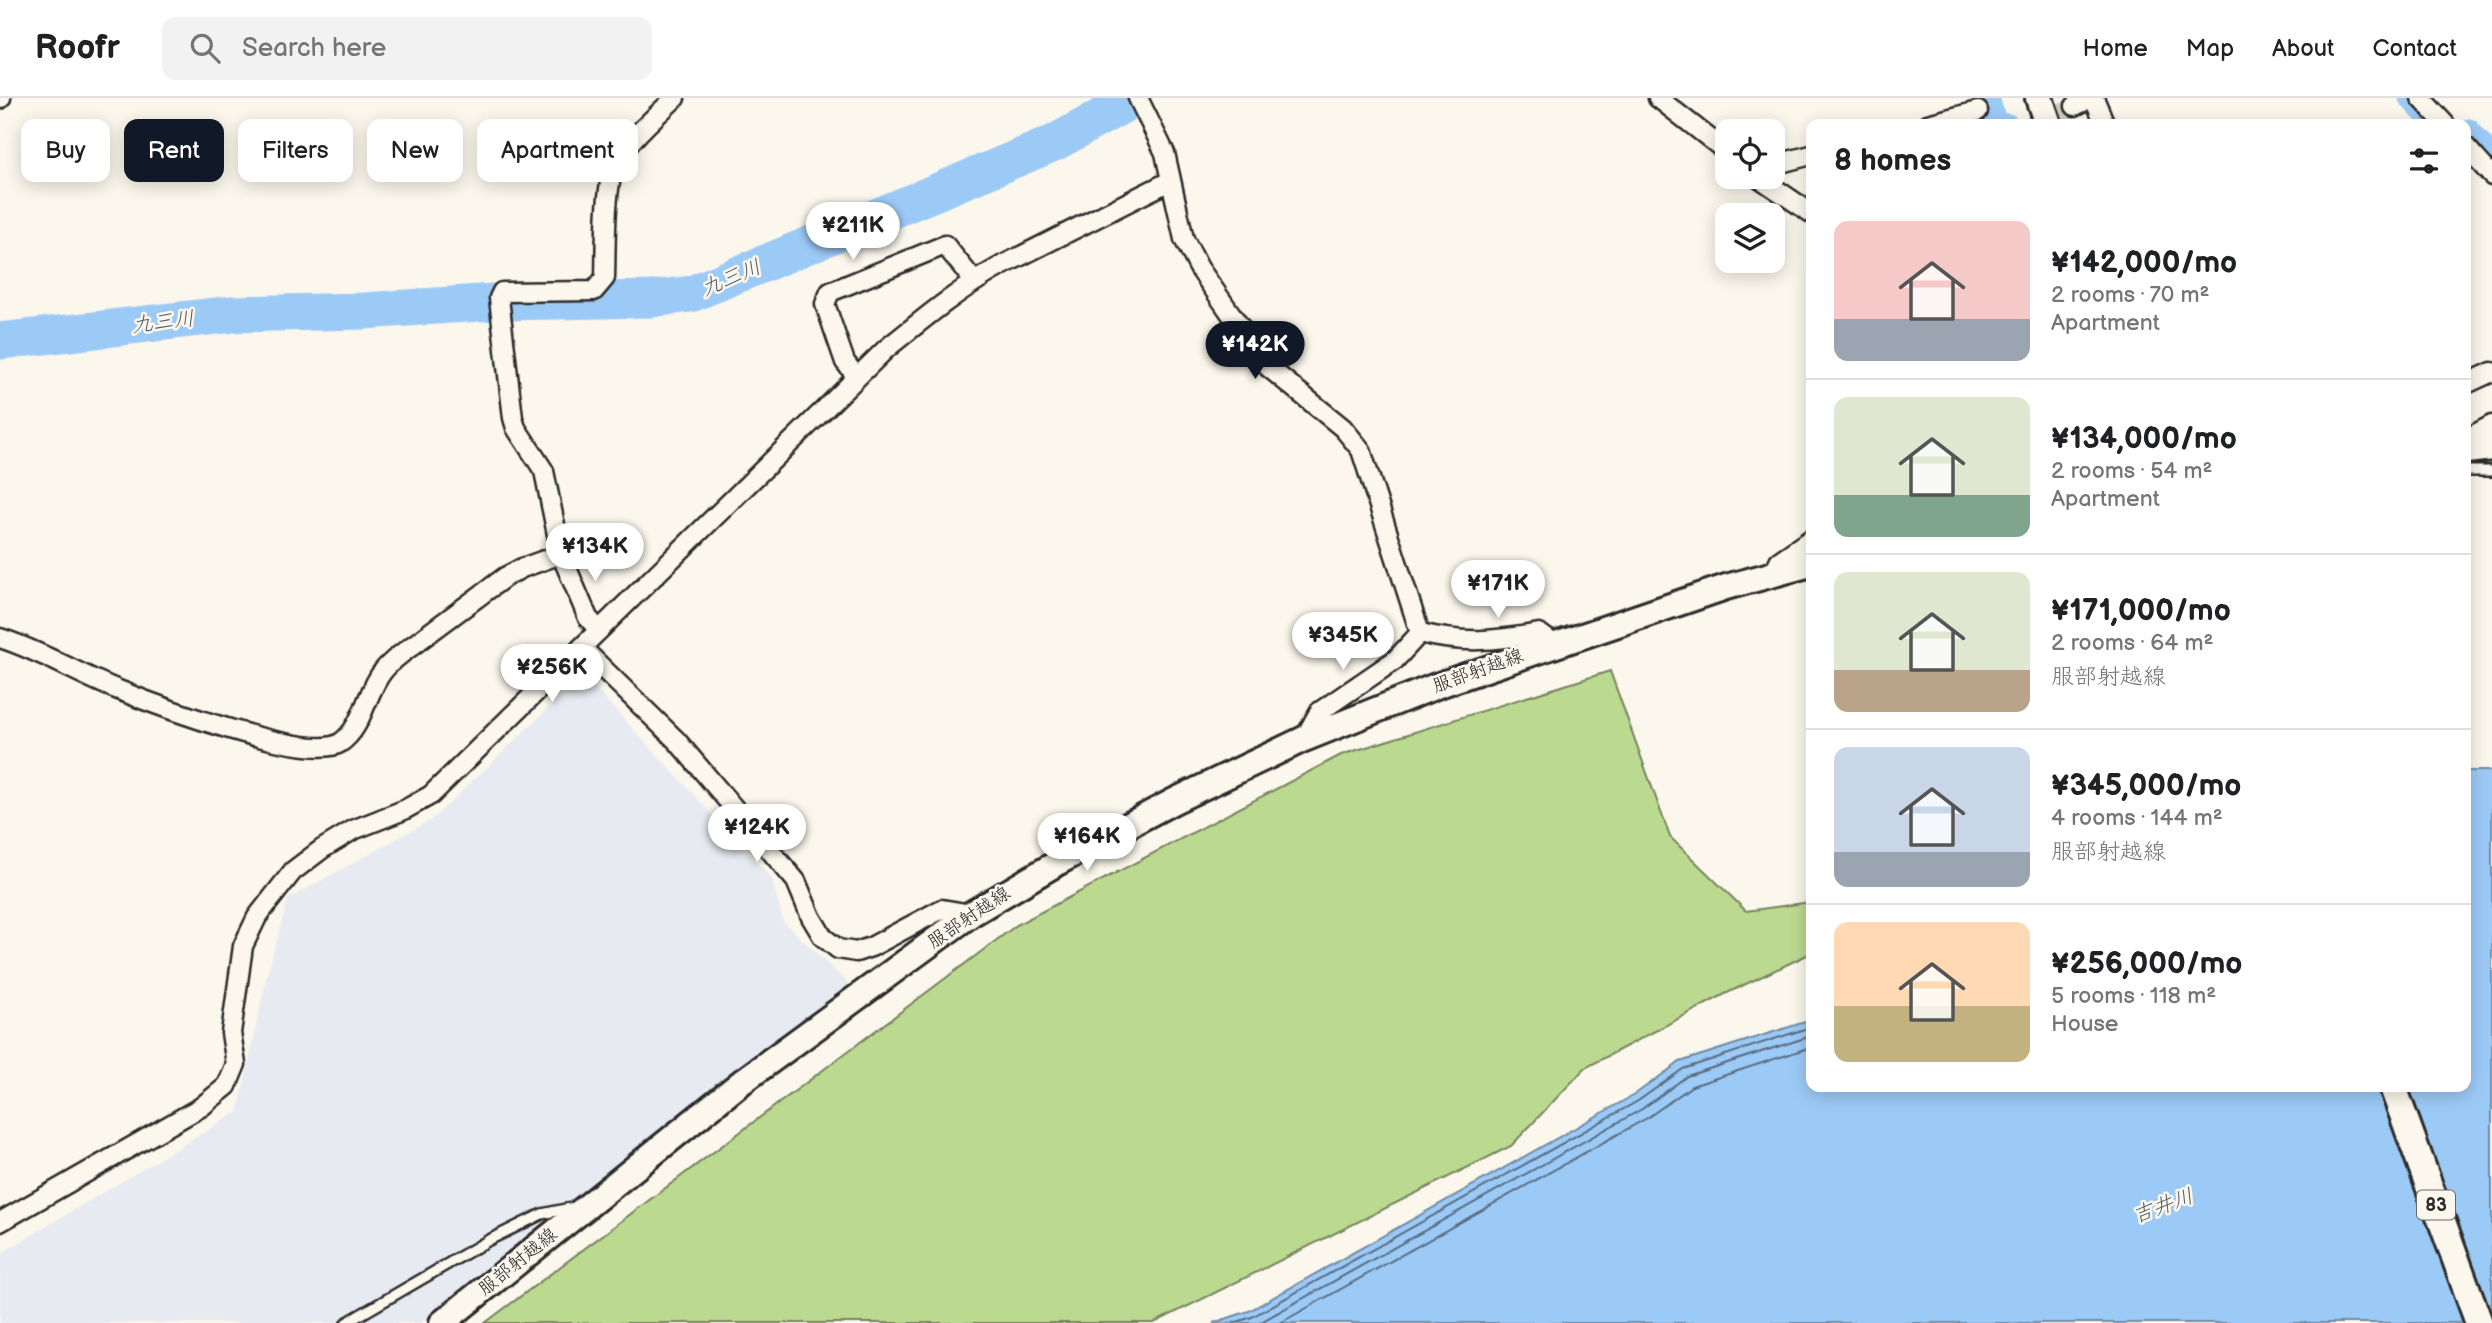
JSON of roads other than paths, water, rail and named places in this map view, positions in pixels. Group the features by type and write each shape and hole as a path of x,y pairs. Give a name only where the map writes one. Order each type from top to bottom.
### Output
{"main road":[{"path":"2039,98 2046,119"},
{"path":"2471,450 2492,448"},
{"name":"服部射越線","path":"442,1323 743,1081 971,914 1057,863 1163,807 1304,739 1436,686 1727,587 1806,565"},
{"name":"83","path":"2395,1092 2479,1323"}],"street":[{"path":"599,630 588,618 561,554 544,471 516,428 499,298 502,292 594,291 601,285 605,278 614,166 629,144 675,98"},
{"path":"1138,98 1165,153 1184,239 1199,268 1268,367 1343,428 1361,450 1420,634"},
{"path":"1658,98 1715,143"},
{"path":"2421,98 2440,119"},
{"path":"2086,101 2101,119"},
{"path":"1947,119 1978,111"},
{"path":"2471,153 2492,176"},
{"path":"1785,162 1806,156"},
{"path":"0,1222 201,1107 226,1086 236,1064 232,1033 243,946 257,917 293,872 322,849 354,830 431,796 886,349 974,281 1170,181"},
{"path":"1776,189 1806,210"},
{"path":"857,377 845,362 825,304 830,292 945,245 974,281"},
{"path":"2471,382 2492,372"},
{"path":"2471,436 2492,425"},
{"path":"1773,575 1779,561 1806,542"},
{"path":"0,638 44,654 114,688 211,724 283,743 315,747 338,745 350,733 383,671 399,656 505,577 561,554"},
{"path":"1420,634 1451,641 1506,639 1539,633 1554,644"},
{"path":"1304,739 1319,712 1395,660 1420,634"},
{"path":"582,648 677,741 788,871 796,881 811,917 823,937 838,949 856,952 871,947 942,909 971,914"}],"lane":[{"path":"2471,471 2492,471"},
{"path":"346,1323 489,1240 542,1214 590,1204"}],"water":[{"name":"吉井川","path":"2471,771 2492,771 2492,1323 1213,1323 1249,1311 1634,1095 1680,1062 1806,1022 1806,1092 2471,1092"}],"waterway":[{"path":"1989,98 1995,119"},
{"path":"2409,98 2428,119"},
{"name":"九三川","path":"506,302 652,299 691,294 1054,143 1132,100"},
{"path":"2471,131 2492,155"},
{"name":"九三川","path":"0,341 233,314 364,311 494,302"}],"tunnel":[{"path":"2043,119 2075,106"}]}
